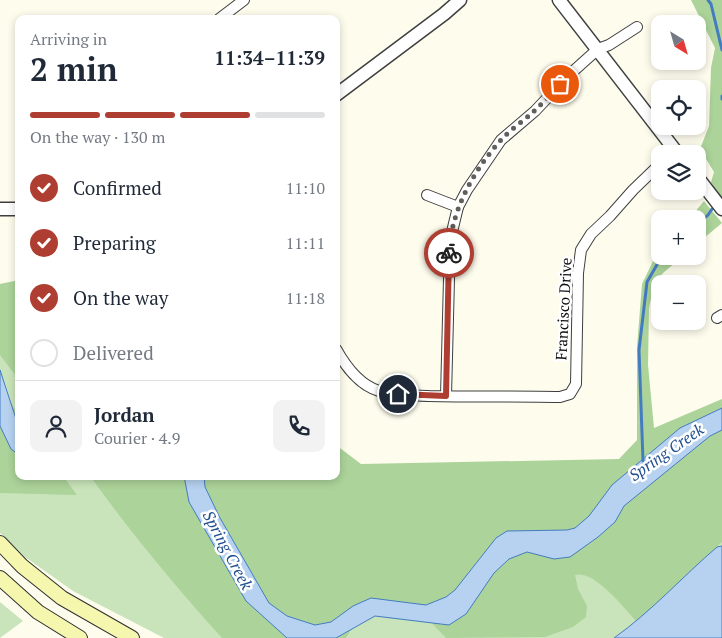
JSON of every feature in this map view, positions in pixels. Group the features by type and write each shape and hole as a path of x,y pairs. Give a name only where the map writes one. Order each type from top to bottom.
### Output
{"main road":[{"path":"0,544 22,566 62,598 132,638"},
{"path":"0,578 38,612 80,638"}],"street":[{"path":"224,15 244,0"},
{"path":"340,92 460,0"},
{"path":"559,0 670,145"},
{"path":"340,357 354,375 379,391 398,394 446,396 450,240 458,207 467,190 501,140 598,49 609,45 637,27"},
{"name":"Francisco Drive","path":"446,396 560,396 570,394 576,384 578,273 581,250 591,234 651,173"},
{"path":"706,188 722,209"},
{"path":"426,195 458,207"},
{"path":"0,210 15,209"}],"green space":[{"path":"691,0 722,0 722,199 711,182 714,172 706,159 706,145 702,145 709,126 711,68 715,48 706,30 706,15 698,15"},
{"path":"704,201 722,223 706,236 706,210 696,210"},
{"path":"651,265 672,265 662,275 651,275 648,365 654,428 722,399 722,542 637,622 617,599 600,584 583,575 575,575 578,589 587,606 586,617 573,627 545,637 446,638 425,616 362,611 346,638 222,638 154,559 93,480 340,480 340,448 361,464 619,459 637,440 637,347 642,284"},
{"path":"15,281 15,375 0,355 0,284"},
{"path":"0,330 15,351 15,480 198,480 299,635 722,418 722,638 164,638 73,591 25,557 0,533"},
{"path":"0,389 15,410 15,480 66,480 77,495 0,493"},
{"path":"0,602 23,621 0,638"}],"water":[{"path":"0,370 15,416 15,452 11,449 0,426"},
{"name":"Spring Creek","path":"722,408 722,430 710,436 624,506 615,522 570,557 554,559 527,552 509,559 494,573 466,614 449,625 375,616 336,638 287,638 246,601 189,502 185,480 204,480 205,487 220,518 269,603 287,616 315,625 331,622 353,606 371,598 426,605 446,597 455,590 496,538 507,531 567,530 575,528 589,516 612,485 680,428"},
{"path":"722,546 722,638 614,638 654,605 704,558 717,547"}],"waterway":[{"path":"708,0 711,4 722,50"},
{"path":"706,217 712,209"},
{"name":"Spring Creek","path":"643,461 639,350 647,282 657,265"}],"way so far":[{"path":"449,253 450,240 458,207 484,163 501,140 535,110 560,84"}],"route":[{"path":"398,394 446,396 449,253"}]}
